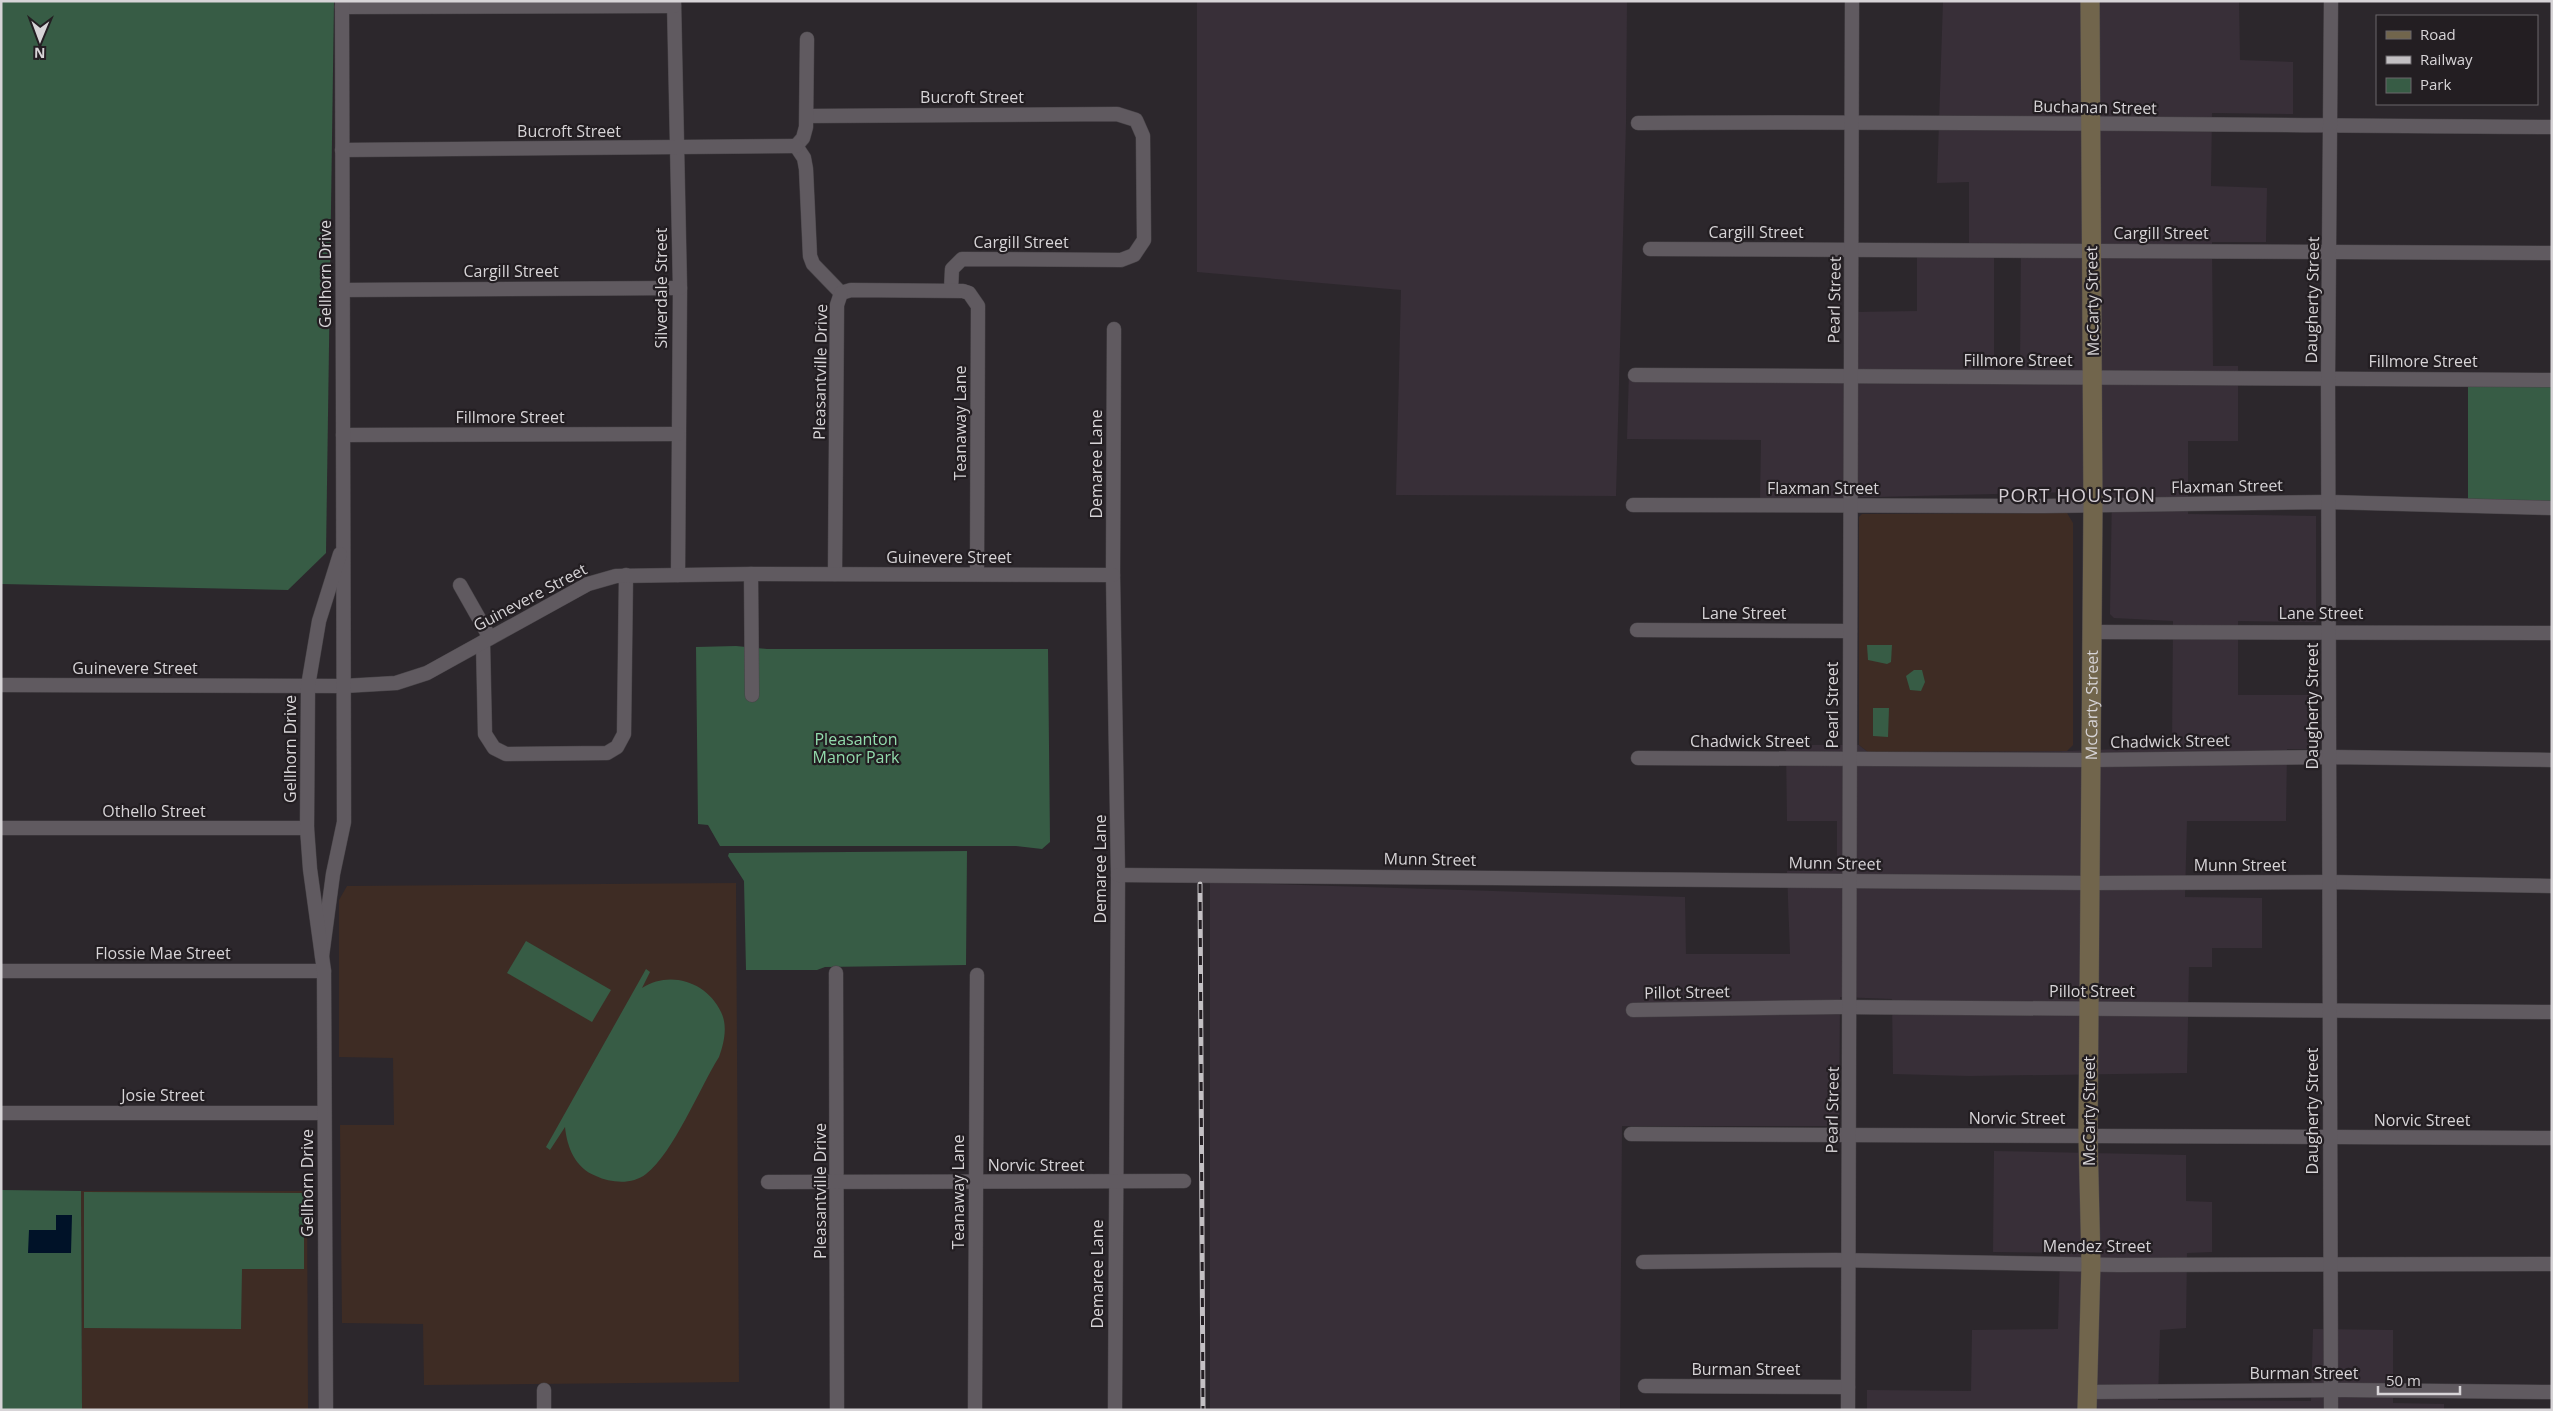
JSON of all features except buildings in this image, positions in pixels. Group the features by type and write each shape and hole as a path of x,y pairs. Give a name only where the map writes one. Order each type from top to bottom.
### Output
{"main road":[{"name":"McCarty Street","path":"2087,1401 2091,1264 2088,1135 2093,505 2090,1"}],"street":[{"name":"Pearl Street","path":"1848,1410 1851,1008 1849,759 1852,1"},
{"name":"Daugherty Street","path":"2331,1410 2329,1263 2331,1137 2328,378 2332,1"},
{"path":"342,4 674,4"},
{"name":"Gellhorn Drive","path":"322,956 333,874 344,822 342,4"},
{"name":"Silverdale Street","path":"674,4 680,288 678,575"},
{"path":"796,146 803,138 807,116 807,39"},
{"name":"Bucroft Street","path":"807,116 1117,114 1136,120 1143,136 1144,240 1134,255"},
{"name":"Buchanan Street","path":"1638,123 1853,121 2090,125 2552,127"},
{"name":"Bucroft Street","path":"342,150 796,146"},
{"name":"Pleasantville Drive","path":"796,146 804,158 806,169 810,256 813,264 841,293 837,305 834,574"},
{"name":"Cargill Street","path":"1650,249 2552,253"},
{"name":"Cargill Street","path":"951,290 952,268 962,259 1121,260 1134,255"},
{"name":"Cargill Street","path":"343,290 680,288"},
{"path":"841,293 851,290 951,290"},
{"name":"Teanaway Lane","path":"951,290 969,293 978,306 977,574"},
{"name":"Demaree Lane","path":"1114,329 1114,575 1118,875 1115,1410"},
{"name":"Fillmore Street","path":"1635,375 2552,380"},
{"name":"Fillmore Street","path":"343,435 678,434"},
{"name":"Flaxman Street","path":"1633,504 2093,505 2328,502 2552,508"},
{"name":"Gellhorn Drive","path":"326,1410 324,971 310,869 307,828 308,686 319,621 343,546"},
{"path":"751,574 752,695"},
{"path":"460,585 487,640 485,734 491,745 506,754 602,755 612,751 624,734 626,575"},
{"name":"Guinevere Street","path":"1,685 378,686 412,679 441,666 588,584 606,578 626,575 1114,575"},
{"name":"Lane Street","path":"1637,630 1850,631"},
{"name":"Lane Street","path":"2091,632 2329,630 2552,632"},
{"name":"Chadwick Street","path":"1638,758 2091,760 2330,757 2552,760"},
{"name":"Othello Street","path":"1,828 307,828"},
{"name":"Munn Street","path":"1118,875 2091,883 2329,882 2552,886"},
{"name":"Flossie Mae Street","path":"1,971 324,971"},
{"name":"Pleasantville Drive","path":"836,973 838,1182 837,1410"},
{"name":"Teanaway Lane","path":"975,1410 977,975"},
{"name":"Pillot Street","path":"1633,1010 2090,1008 2552,1012"},
{"name":"Josie Street","path":"1,1113 324,1113"},
{"name":"Norvic Street","path":"1631,1134 2552,1138"},
{"name":"Norvic Street","path":"768,1182 1184,1181"},
{"name":"Mendez Street","path":"1643,1262 1849,1260 2091,1264 2552,1264"},
{"name":"Burman Street","path":"1644,1386 1848,1387"},
{"path":"544,1390 544,1410"},
{"name":"Burman Street","path":"2087,1401 2331,1390 2552,1392"}],"shaded area":[{"path":"1197,1 1627,1 1626,124 1616,496 1396,495 1401,290 1197,272"},
{"path":"1943,1 2239,1 2240,60 2293,62 2293,114 2212,113 2211,186 2267,188 2266,242 2212,242 2213,366 2238,366 2238,441 2188,441 2188,514 2316,516 2316,622 2238,621 2238,695 2315,695 2314,749 2287,749 2286,821 2187,821 2185,897 2262,898 2262,948 2212,948 2212,967 2189,967 2187,1073 1969,1076 1893,1074 1892,999 1840,997 1839,1126 1622,1126 1620,1410 1210,1410 1210,882 1685,897 1686,954 1790,954 1787,871 1837,870 1837,821 1787,821 1786,745 1859,745 1868,752 2067,751 2172,747 2173,621 2114,618 2110,614 2112,491 1760,500 1761,440 1627,439 1629,371 1855,373 1855,312 1917,311 1917,253 1994,253 1994,370 2020,370 2021,243 1969,243 1969,182 1937,183"},
{"path":"2067,513 2073,523 2073,745 2067,751 1868,752 1859,745 1859,517 1862,514"},
{"path":"736,883 739,1382 424,1385 423,1324 342,1323 340,1125 394,1125 393,1058 339,1057 339,900 347,886"},
{"path":"1994,1151 2186,1155 2186,1201 2212,1202 2212,1252 2187,1253 2186,1328 2160,1330 2158,1400 2311,1401 2313,1329 2393,1330 2393,1403 2444,1404 2444,1410 1867,1410 1867,1390 1971,1391 1972,1330 2058,1329 2060,1253 1993,1252"},
{"path":"81,1191 307,1191 308,1410 82,1410"}],"green space":[{"path":"1,1 334,1 326,553 288,590 1,584"},
{"path":"2468,385 2552,386 2552,503 2468,503"},
{"path":"1867,645 1892,645 1891,662 1887,664 1868,660"},
{"name":"Pleasanton Manor Park","path":"736,646 767,649 1048,649 1050,842 1042,849 1016,846 720,846 708,825 698,824 696,647"},
{"path":"1914,670 1922,670 1925,682 1921,691 1910,690 1906,676"},
{"path":"1873,708 1889,708 1888,737 1873,736"},
{"path":"967,851 966,965 825,967 817,970 746,970 744,881 728,856 729,853"},
{"path":"526,941 611,990 592,1022 507,973"},
{"path":"646,969 650,972 642,988 664,980 676,980 697,986 707,993 715,1002 723,1017 724,1040 719,1057 686,1119 666,1151 646,1174 634,1180 621,1182 602,1178 583,1168 573,1156 565,1127 550,1150 546,1147"},
{"path":"1,1190 81,1191 82,1410 1,1410"},
{"path":"84,1192 304,1193 304,1269 242,1269 241,1329 84,1328"}],"water":[{"path":"56,1215 72,1215 71,1253 28,1253 29,1230 56,1230"}],"railway":[{"path":"1200,884 1203,1410"}],"district":[{"name":"PORT HOUSTON","path":"2077,495"}]}
